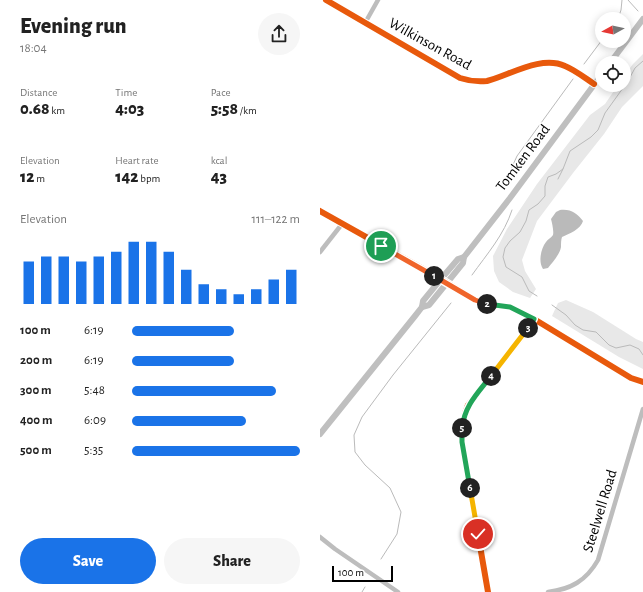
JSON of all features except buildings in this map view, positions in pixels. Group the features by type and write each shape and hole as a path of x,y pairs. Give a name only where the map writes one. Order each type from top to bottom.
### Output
{"main road":[{"path":"615,56 643,19"},
{"name":"Tomken Road","path":"320,434 422,307 423,301 458,260 464,257 510,198 594,84"},
{"name":"Tomken Road","path":"422,307 429,305 463,263 464,257"}],"street":[{"name":"Wilkinson Road","path":"326,0 460,78 466,80 481,82 487,81 531,66 549,63 564,65 594,84"},
{"path":"365,23 378,0"},
{"path":"320,211 441,279 475,300 482,303 510,307 534,319 631,378 643,382"},
{"path":"320,252 342,224"},
{"path":"488,592 462,442 462,422 471,401 525,333 534,319"},
{"name":"Steelwell Road","path":"548,592 567,588 576,584 593,568 598,560 643,409"},
{"path":"320,537 398,592"}],"shaded area":[{"path":"643,54 643,86 622,107 604,134 537,221 522,260 525,271 536,289 530,298 513,292 499,282 494,271 493,256 507,229 537,184 590,115 605,104 613,92 631,92 631,67"},
{"path":"560,210 568,210 573,212 583,221 577,229 562,237 558,255 548,268 543,269 540,259 544,245 553,235 551,219 556,212"},
{"path":"566,300 593,312 643,342 643,369 619,357 552,316 558,303"}],"waterway":[{"path":"620,12 622,0"},
{"path":"628,0 638,11"},
{"path":"584,64 596,48"},
{"path":"537,296 529,291 522,277 506,267 503,257 505,248 520,232 526,221 529,210 538,204 545,196 545,186 548,177 563,169 570,151 591,137 598,130 605,113 628,81 635,68 643,61"},
{"path":"512,177 512,167 517,156 573,79"},
{"path":"558,179 563,169"},
{"path":"472,275 500,236 512,210"},
{"path":"381,559 397,534 401,512 390,488 365,465 355,452 354,435 362,417 393,375 451,303"},
{"path":"552,305 583,330 596,332 609,345 616,348 630,345 639,349 643,355"},
{"path":"362,592 365,587"}],"cycle path":[{"path":"326,0 460,78 473,81 487,81 536,64 556,63 565,66 594,84"},
{"path":"320,211 441,279 475,300 482,303 510,307 534,319 631,378 643,382"},
{"path":"488,592 462,442 463,423 468,405 525,333 534,319"}],"route":[{"path":"381,246 441,279 475,300 482,303 510,307 534,319 525,333 468,405 462,422 462,442 478,534"}]}
